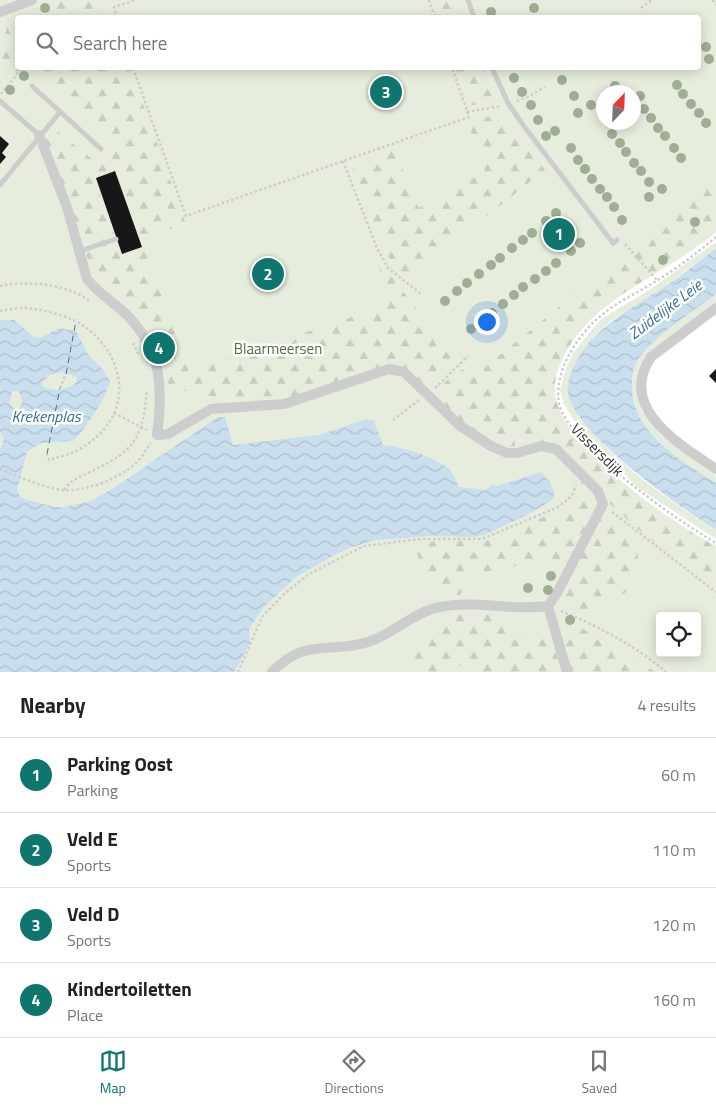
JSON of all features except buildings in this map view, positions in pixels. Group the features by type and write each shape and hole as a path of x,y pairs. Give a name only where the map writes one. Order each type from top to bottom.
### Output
{"street":[{"path":"0,12 32,0"},
{"path":"39,135 67,208 87,279 94,288 136,324 150,348 162,389 153,433 168,434 211,409 284,404 388,369 404,372 459,425 491,446 507,453 517,453 541,446 549,446 562,453 598,491 603,504 557,593 548,606"},
{"path":"716,308 652,357 645,366 640,392 645,407 658,424 690,452 716,469"},
{"path":"272,672 288,658 300,652 316,647 369,642 439,607 455,605 526,608 548,606"},
{"path":"548,606 567,672"}],"lane":[{"path":"468,0 473,15"},
{"path":"493,70 508,103 544,154 612,243 617,240"},
{"path":"32,86 101,149"},
{"path":"0,101 39,135"},
{"path":"0,185 39,135 60,112"},
{"path":"80,251 116,239"}],"path":[{"path":"115,15 114,7 136,0"},
{"path":"428,0 434,15"},
{"path":"641,8 652,0"},
{"path":"713,0 716,5"},
{"path":"0,95 20,70"},
{"path":"134,70 186,216 469,117 453,70"},
{"path":"517,101 545,87"},
{"path":"467,112 501,105"},
{"path":"343,161 377,248 388,268 421,294"},
{"name":"Vissersdijk","path":"716,238 657,280 603,314 585,331 568,358 558,387 560,405 570,425 593,451 635,488 679,520 716,543"},
{"path":"617,240 625,244 657,280"},
{"path":"0,286 28,283 52,286 82,295 96,305"},
{"path":"0,311 25,308 65,317 80,323 100,340 112,359 120,380 120,399 114,414 95,438 77,451 49,460 47,454"},
{"path":"131,340 142,362"},
{"path":"60,388 66,374"},
{"path":"64,490 72,479 112,462 128,449 142,428 147,386"},
{"path":"0,469 25,479 64,490 87,487 123,472 136,464 153,433 114,414"},
{"path":"562,453 578,432"},
{"path":"238,672 262,617 284,594 310,574 364,546 421,539 482,539 558,507 572,496 581,472"},
{"path":"603,504 716,592"},
{"path":"548,606 596,627 666,672"}],"green space":[{"name":"Blaarmeersen","path":"0,0 716,0 716,232 685,255 620,296 591,319 564,356 556,378 555,389 556,400 564,420 580,441 600,462 649,503 674,521 716,546 716,672 0,672"},
{"path":"61,0 100,0 111,15 17,15"},
{"path":"431,0 459,0 464,15 436,15"},
{"path":"15,16 15,70 35,70 19,87 0,73 8,18"},
{"path":"41,70 131,70 186,224 141,238 116,169 94,178 122,256 145,248 189,372 390,304 376,257 459,363 428,386 423,385 405,370 290,399 229,399 169,387 163,360 168,358 159,337 153,339 138,318 94,277 45,137 55,129 97,163 117,139"},
{"path":"455,70 484,70 501,101 467,106"},
{"path":"503,112 545,170 407,279 383,250 351,164 394,149 419,208 485,171 468,123"},
{"path":"716,179 716,232 685,255 620,296 591,319 564,356 556,378 555,389 556,400 564,420 580,441 600,462 649,503 674,521 716,546 716,575 708,576 691,570 639,530 607,501 597,484 561,448 520,448 513,428 511,429 516,449 507,450 477,434 458,420 443,403 438,394 445,382 463,369 473,377"},
{"path":"716,242 716,248 664,287 612,320 594,336 575,367 569,394 579,414 612,453 654,488 716,530 716,539 637,487 580,429 563,403 560,389 573,353 600,320 649,290"},
{"path":"716,294 716,305 660,346 638,383 637,393 642,411 652,425 663,437 716,476 716,483 687,465 660,443 648,430 639,416 634,400 632,383 635,366 644,352 669,329"},
{"path":"582,481 591,493 595,510 570,556 565,560 500,568 472,576 460,595 437,592 425,582 416,542 492,540 559,510 575,496"},
{"path":"602,512 635,534 638,567 634,583 629,589 623,594 593,605 587,615 557,602"},
{"path":"468,609 496,615 530,636 540,624 549,625 561,672 483,672 463,665 445,672 410,672 417,665 410,641 432,629 449,611"},
{"path":"555,618 607,641 655,672 570,672"}],"water":[{"name":"Zuidelijke Leie","path":"716,248 716,294 669,329 644,352 635,366 632,383 634,400 639,416 648,430 660,443 687,465 716,483 716,530 655,487 608,448 588,428 574,409 568,392 568,385 581,353 596,335 621,315 671,282"},
{"name":"Krekenplas","path":"0,320 14,320 34,337 40,338 59,328 76,331 89,356 102,368 110,381 95,413 73,441 40,443 27,452 17,490 21,498 54,507 65,507 91,501 115,487 218,417 225,417 233,445 319,435 366,419 374,421 383,445 409,450 442,464 454,475 459,487 485,490 492,485 498,486 541,472 550,482 555,493 552,500 531,513 484,535 474,537 432,536 376,540 349,548 331,557 296,577 264,607 249,629 250,643 234,672 0,672 0,450 4,439 0,431","holes":["62,372 77,377 77,382 61,389 43,387 42,382 50,375","12,392 19,392 22,400 17,411 9,404"]}],"ferry route":[{"path":"66,374 76,321"},
{"path":"47,454 60,388"}],"place":[{"name":"Veld D","path":"386,92"},
{"name":"Parking Oost","path":"559,234"},
{"name":"Veld E","path":"268,274"},
{"name":"Kindertoiletten","path":"159,348"}]}
